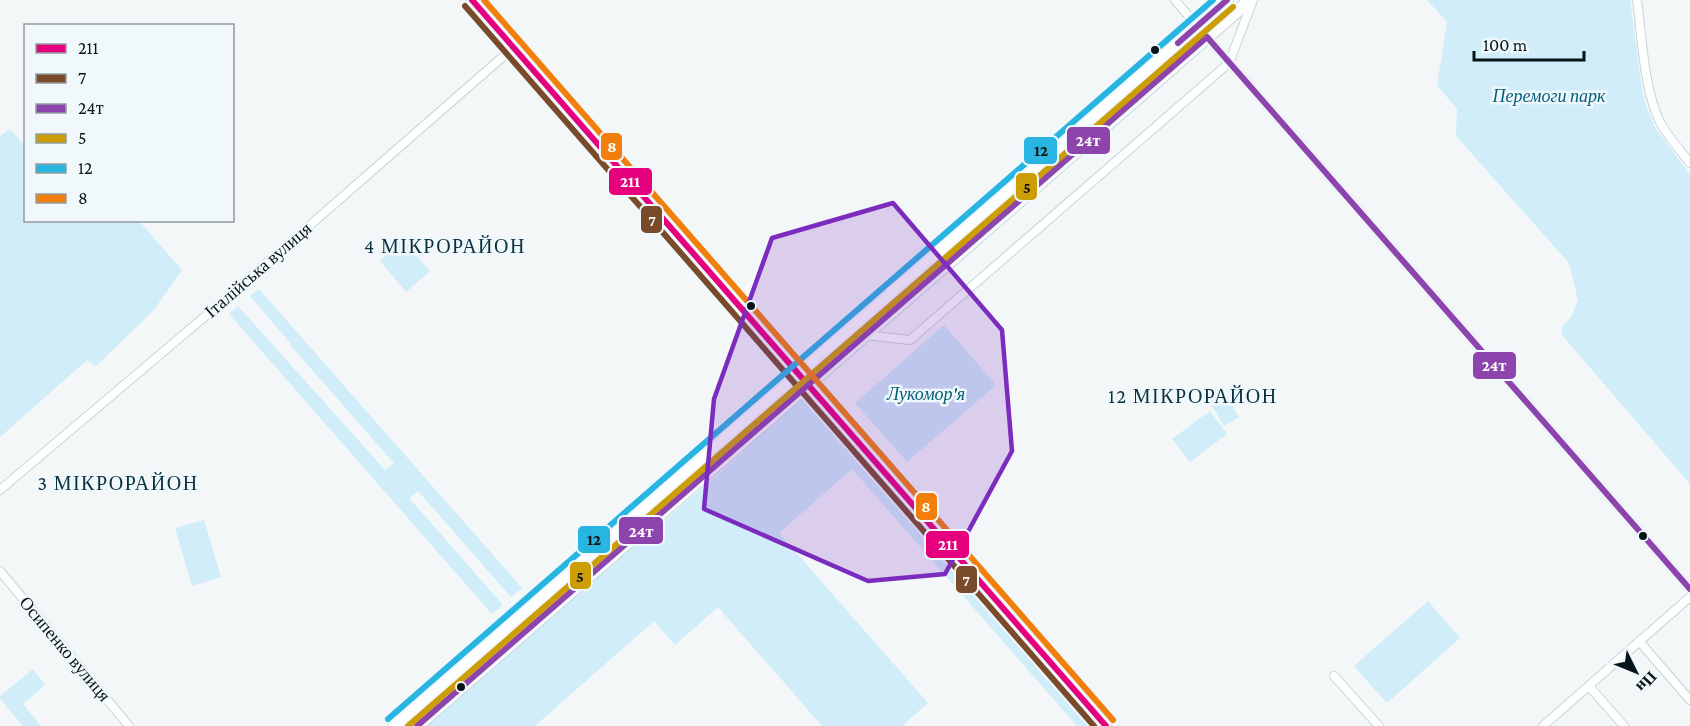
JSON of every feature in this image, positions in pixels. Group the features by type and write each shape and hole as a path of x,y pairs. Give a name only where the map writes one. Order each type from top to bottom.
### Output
{"highway":[{"path":"394,726 1227,0"},
{"path":"417,726 1251,0"},
{"path":"1197,26 1207,37"},
{"path":"799,373 809,384"}],"main road":[{"path":"472,0 799,373"},
{"path":"809,384 1106,726"}],"street":[{"path":"1174,0 1197,26"},
{"path":"865,335 910,340 1229,63 1251,0"},
{"path":"1637,0 1648,88 1653,104 1661,123 1690,163"},
{"path":"1207,37 1690,589"},
{"name":"Італійська вулиця","path":"0,490 222,302 513,47"},
{"name":"Осипенко вулиця","path":"0,571 129,726"},
{"path":"1543,726 1690,597"},
{"path":"1639,641 1690,700"},
{"path":"1334,676 1379,726"},
{"path":"1588,686 1624,726"}],"highlighted area":[{"path":"893,203 1002,330 1012,451 945,574 868,581 704,509 714,399 772,238"}],"green space":[{"name":"Перемоги парк","path":"1427,0 1630,0 1646,106 1654,126 1690,175 1690,484 1562,335 1562,326 1571,317 1578,300 1569,263 1456,136 1457,109 1437,85 1447,22"},
{"path":"10,129 24,145 24,222 140,222 182,270 153,311 96,366 87,360 0,437 0,136"},
{"path":"403,240 430,271 406,292 380,261"},
{"path":"259,289 522,588 511,597 418,491 409,498 503,605 492,614 229,314 238,306 385,470 394,463 250,296"},
{"name":"Лукомор'я","path":"944,325 996,385 907,462 855,403"},
{"path":"809,390 1100,726 1077,726 852,469 779,533 928,703 902,726 822,726 718,607 675,645 654,621 535,726 426,726 659,521 663,522 743,452 742,449"},
{"path":"1223,392 1239,417 1224,426 1209,401"},
{"path":"1210,411 1227,434 1190,462 1172,439"},
{"path":"204,520 221,577 192,586 175,528"},
{"path":"1428,601 1460,638 1387,703 1354,666"},
{"path":"33,669 45,685 23,704 41,726 23,726 0,699 0,696"}],"transit line":[{"name":"211","path":"472,0 1106,726"},
{"name":"8","path":"484,0 1113,720"},
{"name":"12","path":"388,719 1213,0"},
{"name":"24т","path":"1178,43 1227,0"},
{"name":"7","path":"465,6 1094,726"},
{"name":"5","path":"408,726 1233,7"},
{"name":"24т","path":"417,726 1207,37 1690,589"}],"district":[{"name":"4 МІКРОРАЙОН","path":"445,246"},
{"name":"12 МІКРОРАЙОН","path":"1193,396"},
{"name":"3 МІКРОРАЙОН","path":"118,483"}]}
